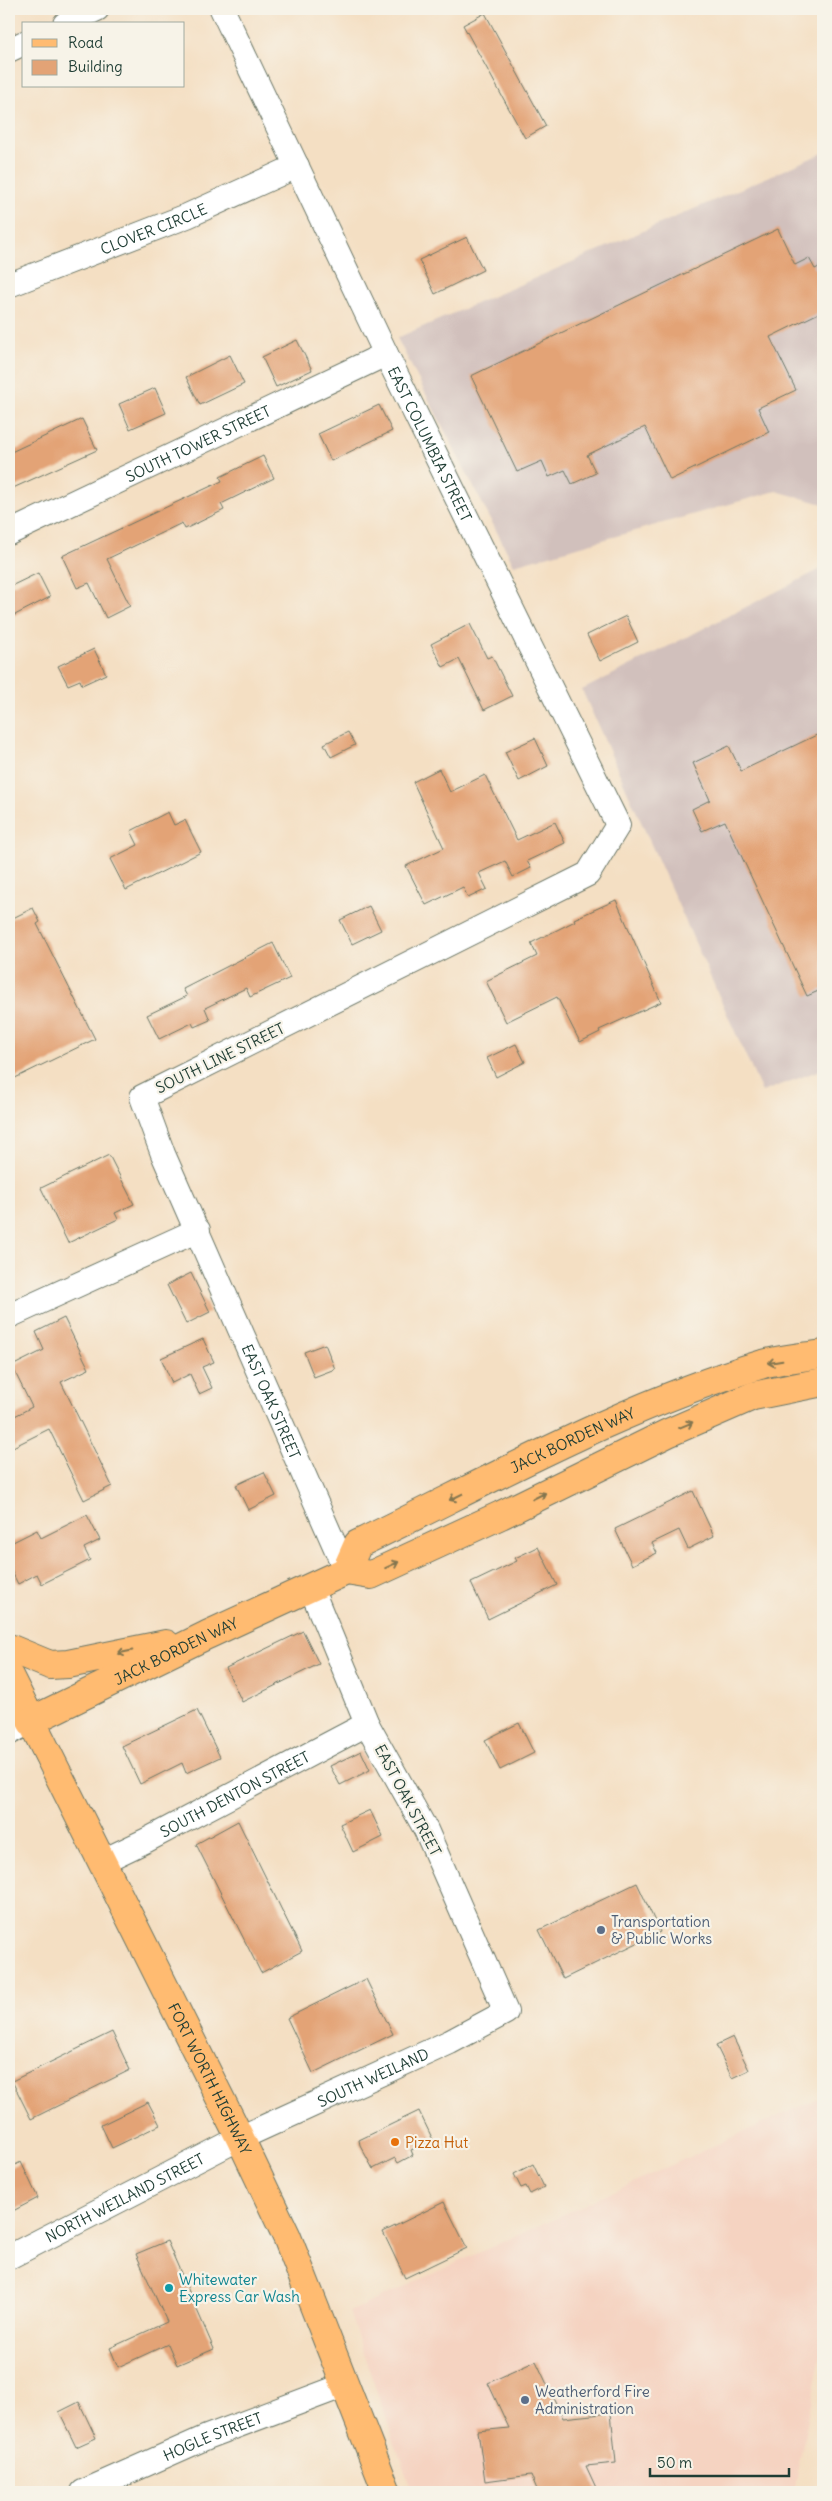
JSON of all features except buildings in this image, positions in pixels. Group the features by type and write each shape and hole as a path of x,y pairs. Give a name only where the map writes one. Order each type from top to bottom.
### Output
{"main road":[{"name":"JACK BORDEN WAY","path":"20,1727 207,1635 346,1571 358,1544 585,1434 673,1394 765,1364 823,1354"},
{"path":"346,1571 371,1575 500,1515 668,1433 753,1396 823,1382"},
{"path":"9,1648 50,1665 68,1664 207,1635"},
{"name":"FORT WORTH HIGHWAY","path":"9,1676 20,1727 101,1862 240,2138 307,2285 387,2492"}],"street":[{"path":"69,22 97,9"},
{"name":"EAST COLUMBIA STREET","path":"222,9 386,354 618,825 588,874"},
{"path":"9,50 22,44"},
{"name":"CLOVER CIRCLE","path":"9,285 188,216 297,166"},
{"name":"SOUTH TOWER STREET","path":"9,533 386,354"},
{"name":"SOUTH LINE STREET","path":"198,1230 163,1154 142,1097 588,874"},
{"path":"9,1316 198,1230"},
{"name":"EAST OAK STREET","path":"198,1230 346,1571"},
{"name":"EAST OAK STREET","path":"311,1588 368,1724 426,1830 506,2012"},
{"name":"SOUTH DENTON STREET","path":"101,1862 368,1724"},
{"name":"SOUTH WEILAND","path":"240,2138 450,2042 506,2012"},
{"name":"NORTH WEILAND STREET","path":"9,2257 240,2138"},
{"name":"HOGLE STREET","path":"83,2492 207,2437 346,2385"}],"shaded area":[{"path":"823,153 823,504 776,491 514,565 397,338"},
{"path":"823,568 823,1069 762,1092 582,690"},
{"path":"823,2096 823,2346 793,2492 412,2492 349,2312"}],"place":[{"name":"Transportation & Public Works","path":"601,1930"},
{"name":"Pizza Hut","path":"395,2142"},
{"name":"Whitewater Express Car Wash","path":"169,2288"},
{"name":"Weatherford Fire Administration","path":"525,2400"}]}
